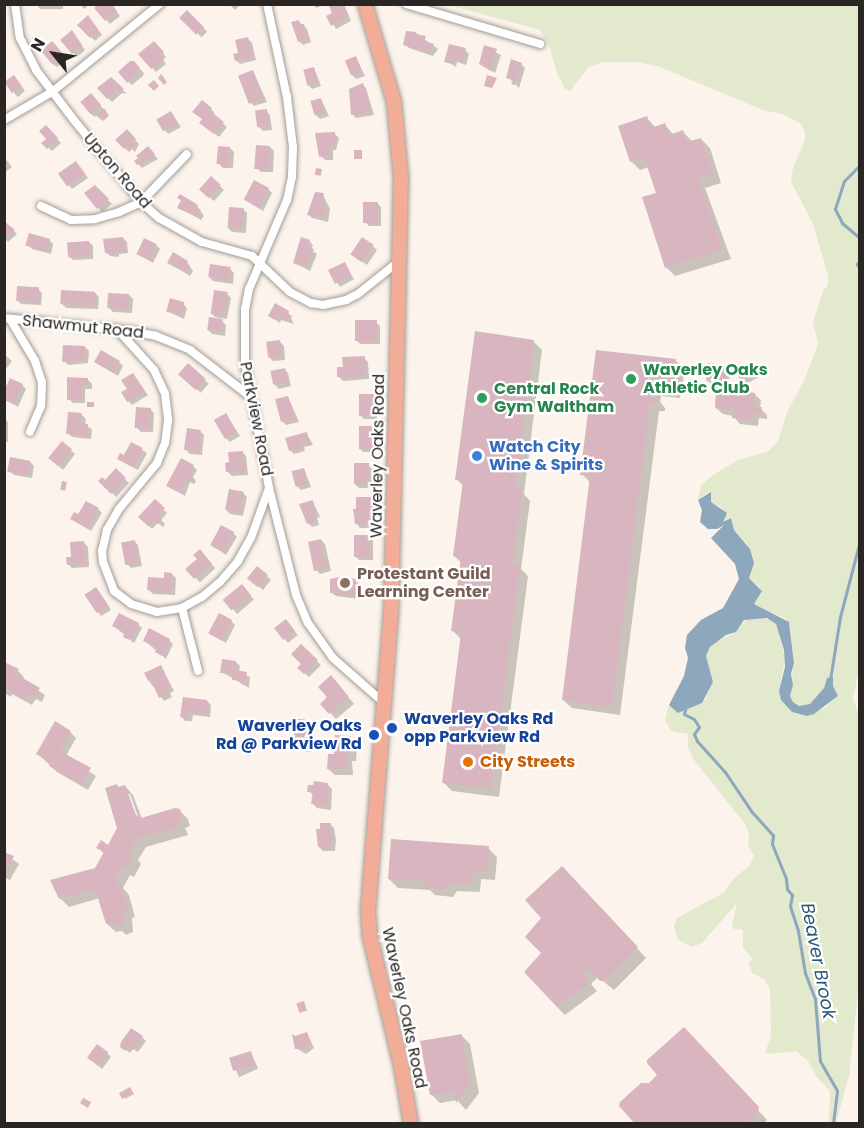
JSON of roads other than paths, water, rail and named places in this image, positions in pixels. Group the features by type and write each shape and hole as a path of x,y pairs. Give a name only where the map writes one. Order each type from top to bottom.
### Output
{"main road":[{"name":"Waverley Oaks Road","path":"365,4 392,92 399,133 400,261 391,612 382,701 368,911 370,937 401,1065 411,1124"}],"street":[{"name":"Upton Road","path":"15,4 20,38 31,61 52,92 141,202 159,218 185,235 213,246 245,252 259,261 290,292 301,299 322,305 334,304 358,294 400,261"},
{"path":"4,120 52,92 160,4"},
{"name":"Parkview Road","path":"267,4 287,97 292,170 287,200 259,261 245,309 244,363 269,488 296,595 308,623 333,658 382,701"},
{"path":"406,4 540,44"},
{"path":"41,206 62,218 82,221 107,216 141,202 187,154"},
{"path":"7,319 35,361 42,382 41,406 30,432"},
{"name":"Shawmut Road","path":"7,319 142,332 173,341 208,363 251,397"},
{"path":"118,330 147,360 160,381 167,407 167,432 157,463 119,509 107,530 102,551 105,572 114,591 131,604 157,612 182,608 211,590 238,561 251,538 269,488"},
{"path":"182,608 198,671"}],"water":[{"path":"711,492 711,502 727,513 723,522 731,518 734,530 750,549 754,563 749,578 762,591 754,604 789,622 794,663 790,696 793,702 799,706 810,704 824,688 827,678 833,677 833,686 838,696 814,714 807,716 792,712 781,700 779,691 785,667 784,650 776,624 767,618 744,620 736,632 726,635 710,647 706,656 713,682 702,703 678,713 669,705 684,676 688,658 685,648 687,635 701,620 723,608 739,579 735,564 711,538 724,525 717,529 708,529 700,522 702,510 698,500"}],"waterway":[{"name":"Beaver Brook","path":"860,165 844,181 835,209 842,223 860,238"},
{"name":"Beaver Brook","path":"860,260 857,264 860,269"},
{"name":"Beaver Brook","path":"830,680 840,617 860,540"},
{"name":"Beaver Brook","path":"686,706 684,714 694,719 699,727 694,734 697,741 725,772 752,812 773,835 772,844 786,878 787,889 792,895 790,906 798,931 805,973 815,999 820,1061 837,1091 833,1124"}],"place":[{"name":"Waverley Oaks Athletic Club","path":"631,379"},
{"name":"Central Rock Gym Waltham","path":"482,398"},
{"name":"Watch City Wine & Spirits","path":"477,456"},
{"name":"Protestant Guild Learning Center","path":"345,583"},
{"name":"Waverley Oaks Rd opp Parkview Rd","path":"392,728"},
{"name":"Waverley Oaks Rd @ Parkview Rd","path":"374,735"},
{"name":"City Streets","path":"468,762"}]}
